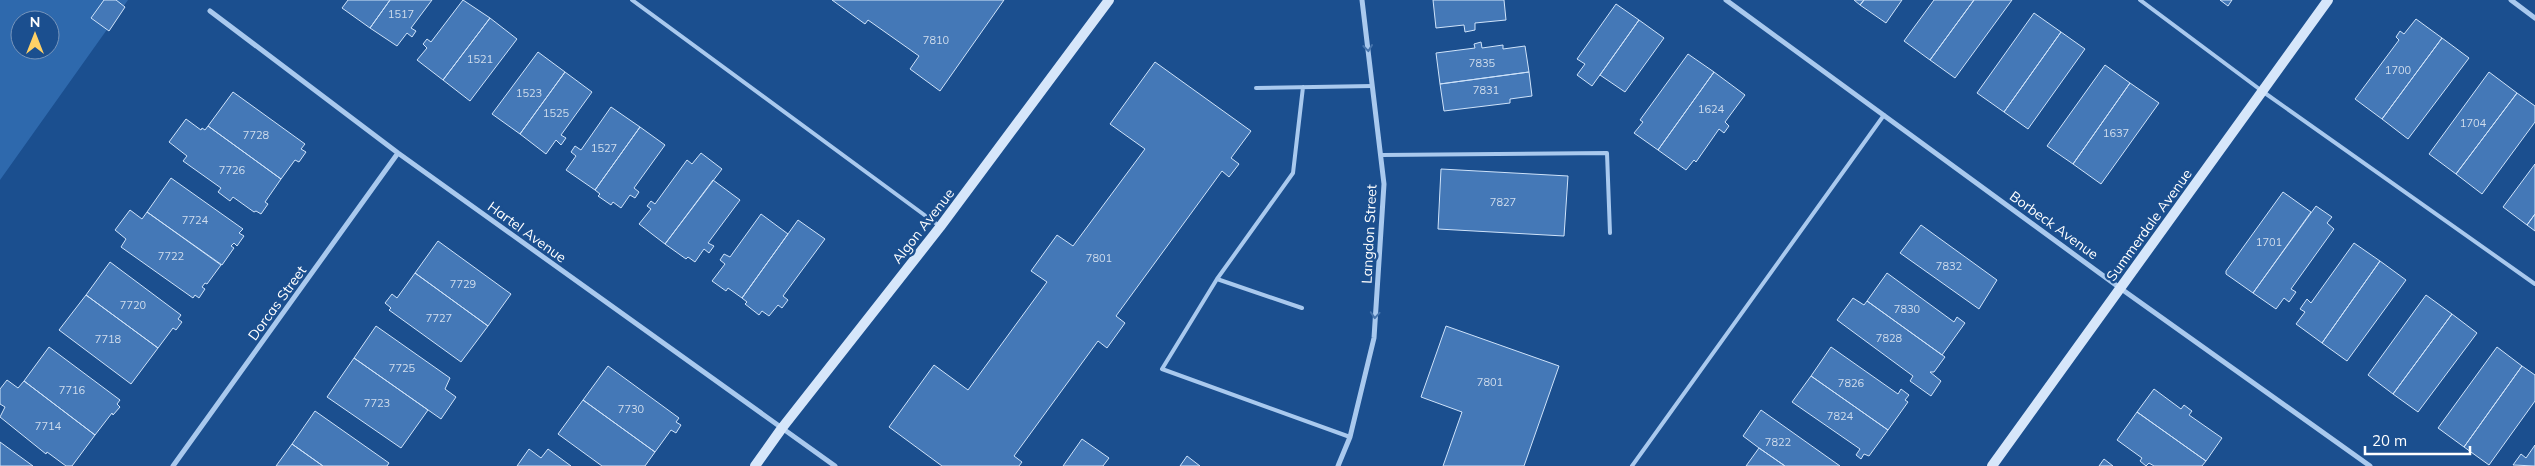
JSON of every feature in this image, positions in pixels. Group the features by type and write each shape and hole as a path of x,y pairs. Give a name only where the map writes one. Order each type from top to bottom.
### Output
{"street":[{"name":"Algon Avenue","path":"755,466 782,428 940,227 1109,0"},
{"name":"Langdon Street","path":"1338,466 1350,437 1374,338 1384,184 1362,0"},
{"name":"Borbeck Avenue","path":"1726,0 2120,288 2370,466"},
{"name":"Summerdale Avenue","path":"1992,466 2328,0"},
{"path":"2511,0 2535,18"},
{"name":"Hartel Avenue","path":"210,11 398,153 835,466"},
{"name":"Dorcas Street","path":"173,466 398,153"}],"lane":[{"path":"632,0 940,227"},
{"path":"2140,0 2262,92 2535,284"},
{"path":"1256,88 1372,86"},
{"path":"1303,87 1293,173 1217,279 1162,370 1350,437"},
{"path":"1632,466 1884,115"},
{"path":"1382,155 1607,153 1610,233"},
{"path":"1217,279 1302,308"}],"shaded area":[{"path":"0,0 128,0 0,180"}],"building":[{"path":"104,0 116,0 125,7 109,31 91,18"},
{"path":"348,0 390,0 370,28 342,8"},
{"path":"390,0 432,0 411,28 416,31 412,37 407,33 397,46 370,28"},
{"path":"463,0 490,18 443,80 417,60 427,48 423,44 427,39 431,42"},
{"path":"832,0 1004,0 940,91 910,69 919,56 868,20 865,24"},
{"path":"1433,0 1504,0 1506,20 1475,23 1475,30 1465,32 1464,25 1436,28"},
{"path":"1854,0 1864,0 1860,5"},
{"path":"1864,0 1902,0 1886,23 1860,5"},
{"path":"1934,0 1974,0 1930,60 1904,41"},
{"path":"1974,0 2012,0 1955,78 1930,60"},
{"path":"2220,0 2232,0 2228,6"},
{"path":"1616,4 1639,20 1592,86 1577,75 1585,64 1577,59"},
{"path":"2034,13 2061,32 2004,112 1977,93"},
{"path":"490,18 517,39 470,101 443,80"},
{"path":"2416,19 2442,38 2382,119 2355,99 2399,40 2396,37 2400,31 2404,34"},
{"path":"1639,20 1664,38 1625,92 1600,75"},
{"path":"2061,32 2085,49 2028,129 2004,112"},
{"path":"2442,38 2469,58 2408,139 2382,119"},
{"path":"1481,42 1482,48 1503,45 1503,49 1525,46 1529,72 1440,84 1436,53 1475,48 1474,44"},
{"path":"538,52 565,72 520,134 492,114"},
{"path":"1688,54 1714,72 1658,150 1634,133 1643,122 1640,120"},
{"path":"1155,62 1251,131 1231,158 1239,164 1229,177 1222,171 1116,316 1125,323 1107,348 1098,341 1014,456 1022,462 1019,466 942,466 889,427 934,365 968,390 1047,282 1031,271 1057,235 1073,246 1145,149 1110,124"},
{"path":"2105,65 2130,83 2073,164 2047,146"},
{"path":"565,72 592,92 561,135 566,138 561,145 556,140 546,154 520,134"},
{"path":"1529,72 1532,96 1510,99 1510,103 1444,111 1440,84"},
{"path":"1714,72 1745,95 1725,122 1729,126 1724,133 1719,129 1696,162 1694,160 1686,170 1658,150"},
{"path":"2489,72 2517,93 2456,174 2429,154"},
{"path":"2130,83 2159,103 2101,184 2073,164"},
{"path":"233,92 305,144 301,149 306,152 299,162 295,160 281,179 208,126"},
{"path":"2517,93 2535,106 2535,122 2482,194 2456,174"},
{"path":"611,107 640,127 595,190 566,170 576,156 571,152 575,146 581,150"},
{"path":"186,119 201,130 202,128 205,130 208,126 281,179 265,202 268,204 261,214 256,211 254,212 233,197 230,201 218,192 221,188 183,161 187,156 169,142"},
{"path":"640,127 665,145 634,188 639,192 635,198 630,195 621,208 613,202 611,205 598,196 600,194 595,190"},
{"path":"701,153 722,169 665,244 639,224 651,209 647,206 651,201 655,204 687,160 692,164"},
{"path":"2535,164 2535,214 2527,225 2503,207"},
{"path":"1441,169 1568,176 1564,236 1438,229"},
{"path":"171,178 243,229 239,233 244,236 237,246 234,243 231,246 234,248 222,265 147,212"},
{"path":"713,180 740,200 708,243 714,246 709,253 704,249 695,262 688,257 686,259 665,244"},
{"path":"2283,192 2311,212 2253,293 2226,274 2226,271"},
{"path":"2316,206 2332,217 2327,223 2334,229 2291,289 2296,292 2289,302 2284,298 2276,309 2253,293"},
{"path":"130,210 142,219 147,212 221,265 207,284 205,283 202,287 205,289 199,298 195,295 193,298 121,247 126,239 115,230"},
{"path":"761,214 788,234 742,298 728,288 726,291 712,281 725,264 720,260 724,254 730,257"},
{"path":"2535,214 2535,231 2527,225"},
{"path":"798,220 825,239 783,296 788,300 782,308 778,305 769,316 762,311 759,315 745,304 747,302 742,298"},
{"path":"1921,225 1997,280 1979,309 1900,253"},
{"path":"438,241 511,294 488,326 415,273"},
{"path":"2354,243 2380,261 2322,343 2296,324 2305,312 2300,309 2307,299 2311,303"},
{"path":"2380,261 2406,280 2347,361 2322,343"},
{"path":"110,262 181,315 178,319 182,322 176,330 173,328 158,348 86,295"},
{"path":"415,273 488,326 461,362 389,310 391,308 385,303 392,294 397,298"},
{"path":"1887,273 1954,322 1957,317 1965,323 1942,355 1867,301"},
{"path":"86,295 158,348 131,384 59,330"},
{"path":"2426,295 2452,314 2393,394 2368,375"},
{"path":"1853,298 1864,305 1867,301 1945,357 1934,372 1930,372 1941,381 1931,396 1910,381 1913,376 1837,320"},
{"path":"2452,314 2477,333 2418,412 2393,394"},
{"path":"376,326 450,378 445,389 456,397 441,419 354,358"},
{"path":"1446,326 1559,366 1524,466 1443,466 1462,412 1421,397"},
{"path":"49,347 120,400 117,404 120,407 113,415 112,413 95,435 24,381"},
{"path":"1831,347 1898,394 1901,389 1909,395 1905,400 1908,402 1888,430 1811,376"},
{"path":"2497,347 2522,366 2464,447 2438,428"},
{"path":"354,358 428,410 401,448 327,397"},
{"path":"608,366 679,418 676,422 681,425 676,433 671,430 655,452 583,400"},
{"path":"2522,366 2535,375 2535,401 2489,465 2464,447"},
{"path":"1811,376 1888,430 1869,456 1864,454 1861,459 1856,455 1860,449 1792,402"},
{"path":"7,380 18,388 24,381 95,435 72,466 66,466 47,452 46,454 0,417 5,407 0,404 0,389"},
{"path":"2154,389 2181,409 2184,405 2192,411 2189,415 2222,438 2206,461 2137,412"},
{"path":"583,400 655,452 645,466 602,466 558,434"},
{"path":"1761,410 1840,466 1785,466 1759,448 1743,436"},
{"path":"315,411 389,463 387,466 323,466 292,444"},
{"path":"2137,412 2206,461 2202,466 2154,466 2149,463 2146,466 2140,461 2142,458 2117,440"},
{"path":"1082,439 1109,458 1103,466 1063,466"},
{"path":"0,442 33,466 0,466"},
{"path":"292,444 323,466 276,466"},
{"path":"2535,445 2535,466 2513,465 2521,454 2526,458"},
{"path":"1759,448 1785,466 1746,466"},
{"path":"529,449 541,458 548,449 571,466 517,466"},
{"path":"1187,456 1200,466 1180,466"},
{"path":"2104,459 2113,466 2099,466"}]}
